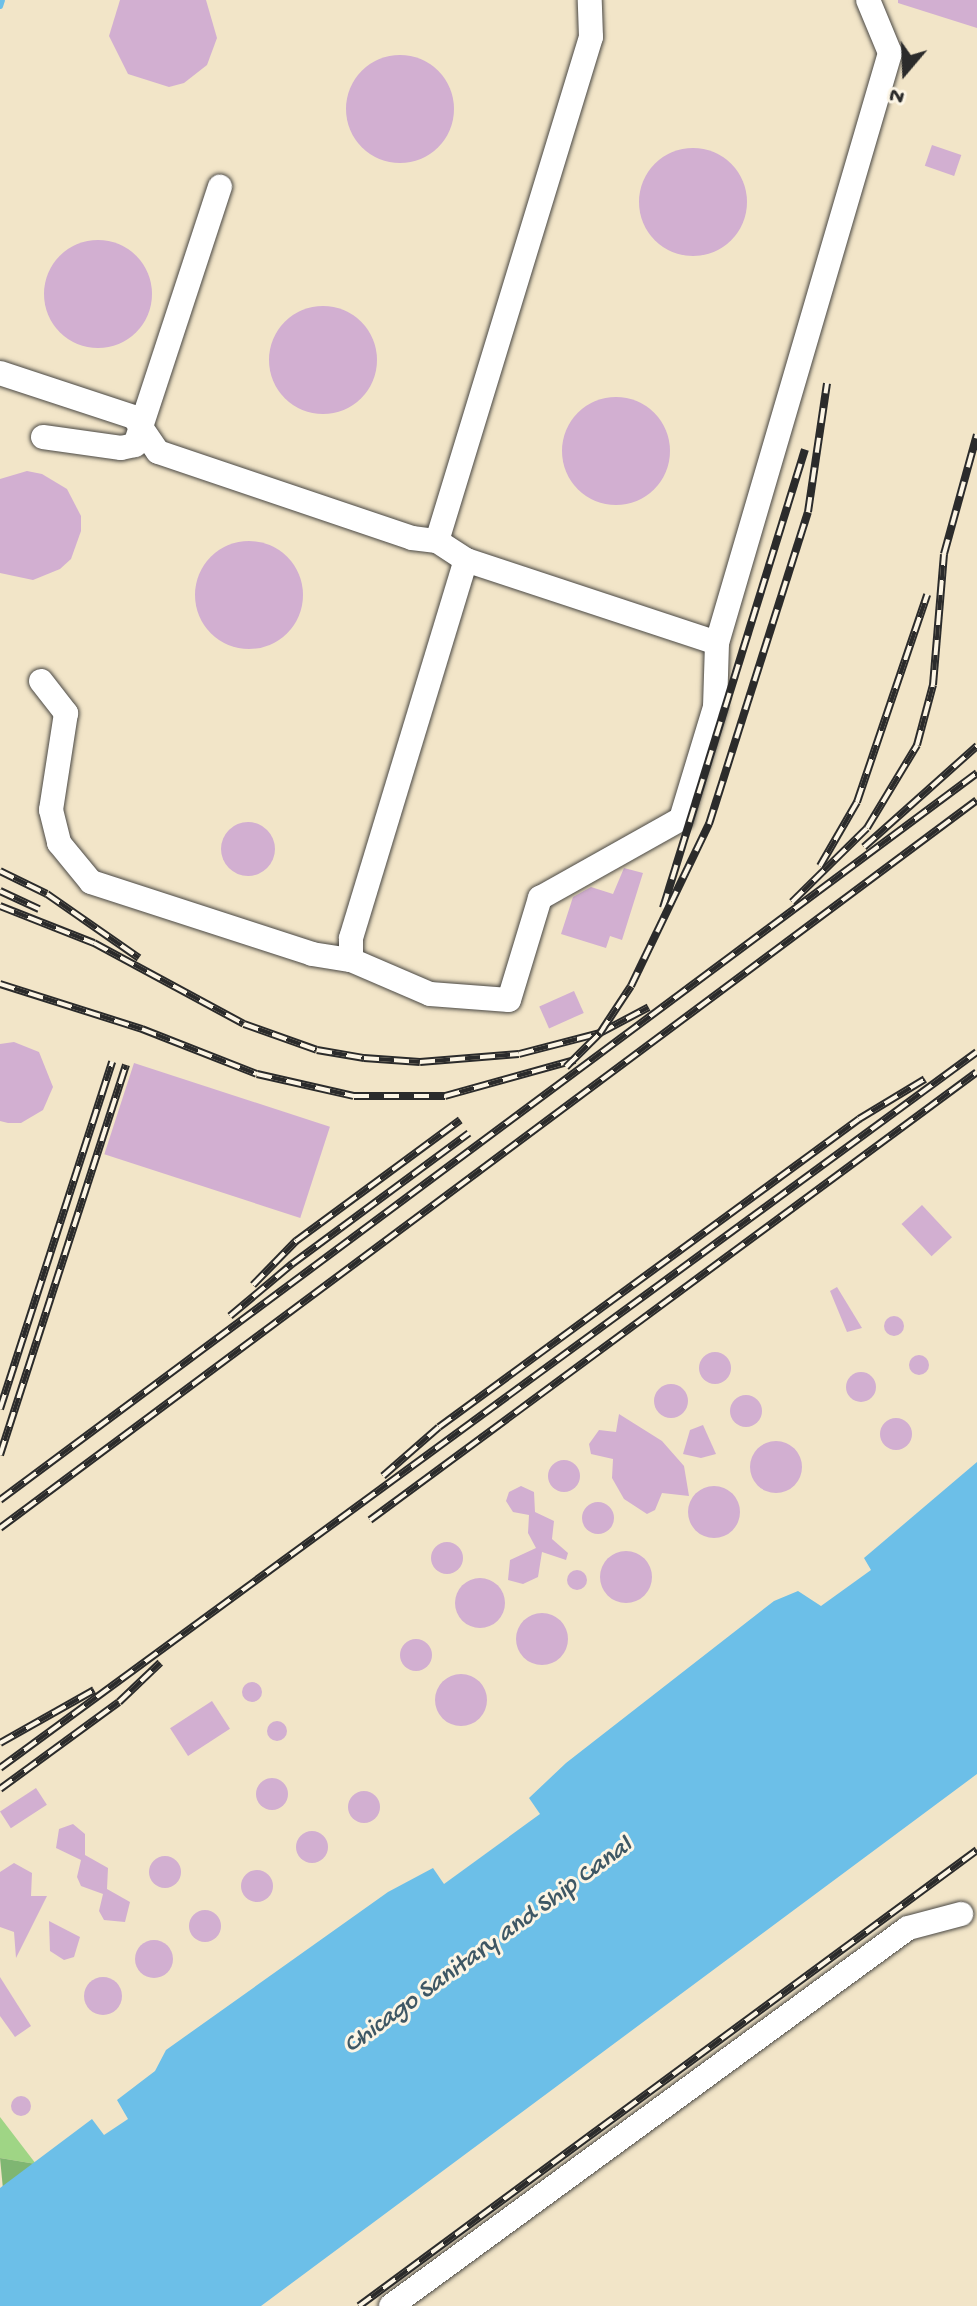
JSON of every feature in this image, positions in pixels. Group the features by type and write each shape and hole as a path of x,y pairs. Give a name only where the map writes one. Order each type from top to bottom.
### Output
{"lane":[{"path":"437,541 591,37 590,0"},
{"path":"41,681 66,713 51,810 59,843 91,882 312,954 351,960 430,994 509,1000 540,898 681,819 715,707 717,643 890,53 868,0"},
{"path":"43,437 121,448 135,445 220,187"},
{"path":"0,373 134,417 141,433 158,452 412,538 437,541 466,560 717,643"},
{"path":"351,960 351,938 466,560"},
{"path":"391,2306 908,1928 961,1914"}],"green space":[{"path":"0,2117 36,2164 0,2158"},
{"path":"0,2158 36,2164 3,2189"}],"water":[{"name":"Chicago Sanitary and Ship Canal","path":"977,1462 977,1774 261,2306 0,2306 0,2188 92,2119 104,2135 128,2119 117,2100 155,2071 166,2050 388,1892 433,1868 444,1884 540,1814 529,1798 566,1763 774,1601 798,1591 821,1606 871,1570 864,1558"}],"building":[{"path":"120,0 206,0 217,38 207,65 184,83 169,87 128,74 109,36"},
{"path":"898,0 977,0 977,28 898,3"},
{"path":"400,55 421,59 438,71 450,88 454,109 450,130 438,147 421,159 400,163 379,159 362,147 350,130 346,109 350,88 362,71 379,59"},
{"path":"932,145 961,155 954,176 925,166"},
{"path":"693,148 714,152 731,164 743,181 747,202 743,223 731,240 714,252 693,256 672,252 655,240 643,223 639,202 643,181 655,164 672,152"},
{"path":"98,240 119,244 136,256 148,273 152,294 148,315 136,332 119,344 98,348 77,344 60,332 48,315 44,294 48,273 60,256 77,244"},
{"path":"323,306 344,310 361,322 373,339 377,360 373,381 361,398 344,410 323,414 302,410 285,398 273,381 269,360 273,339 285,322 302,310"},
{"path":"616,397 637,401 654,413 666,430 670,451 666,472 654,489 637,501 616,505 595,501 578,489 566,472 562,451 566,430 578,413 595,401"},
{"path":"27,471 42,474 67,489 81,516 81,531 71,559 60,569 33,580 0,573 0,479"},
{"path":"249,541 270,545 287,557 299,574 303,595 299,616 287,633 270,645 249,649 228,645 211,633 199,616 195,595 199,574 211,557 228,545"},
{"path":"248,822 267,830 275,849 267,868 248,876 229,868 221,849 229,830"},
{"path":"624,868 643,873 622,940 610,936 606,948 561,934 573,897 591,887 613,894"},
{"path":"574,991 584,1013 549,1028 539,1006"},
{"path":"14,1042 39,1052 53,1087 43,1110 21,1123 0,1121 0,1044"},
{"path":"134,1063 330,1127 300,1218 104,1154"},
{"path":"922,1205 952,1237 932,1256 902,1224"},
{"path":"837,1287 862,1328 847,1332 830,1291"},
{"path":"894,1316 901,1319 904,1326 901,1333 894,1336 887,1333 884,1326 887,1319"},
{"path":"715,1352 727,1356 731,1368 727,1380 715,1384 703,1380 699,1368 703,1356"},
{"path":"919,1355 926,1358 929,1365 926,1372 919,1375 912,1372 909,1365 912,1358"},
{"path":"861,1372 872,1376 876,1387 872,1398 861,1402 850,1398 846,1387 850,1376"},
{"path":"671,1384 683,1389 688,1401 683,1413 671,1418 659,1413 654,1401 659,1389"},
{"path":"746,1395 757,1400 762,1411 757,1422 746,1427 735,1422 730,1411 735,1400"},
{"path":"619,1414 662,1441 684,1466 689,1496 662,1493 655,1510 647,1514 624,1499 612,1478 613,1459 591,1454 589,1444 599,1430 616,1432"},
{"path":"896,1418 907,1423 912,1434 907,1445 896,1450 885,1445 880,1434 885,1423"},
{"path":"703,1425 716,1454 701,1458 683,1454 690,1430"},
{"path":"776,1441 794,1449 802,1467 794,1485 776,1493 758,1485 750,1467 758,1449"},
{"path":"564,1460 576,1464 580,1476 576,1488 564,1492 552,1488 548,1476 552,1464"},
{"path":"521,1486 534,1492 535,1512 554,1521 552,1539 568,1553 566,1560 542,1552 538,1577 523,1584 508,1580 510,1560 536,1548 528,1533 529,1515 513,1512 506,1501 509,1492"},
{"path":"714,1486 732,1494 740,1512 732,1530 714,1538 696,1530 688,1512 696,1494"},
{"path":"598,1502 610,1506 614,1518 610,1530 598,1534 586,1530 582,1518 586,1506"},
{"path":"447,1542 458,1547 463,1558 458,1569 447,1574 436,1569 431,1558 436,1547"},
{"path":"626,1551 645,1558 652,1577 645,1596 626,1603 607,1596 600,1577 607,1558"},
{"path":"577,1570 584,1573 587,1580 584,1587 577,1590 570,1587 567,1580 570,1573"},
{"path":"480,1578 498,1585 505,1603 498,1621 480,1628 462,1621 455,1603 462,1585"},
{"path":"542,1613 560,1621 568,1639 560,1657 542,1665 524,1657 516,1639 524,1621"},
{"path":"416,1639 427,1644 432,1655 427,1666 416,1671 405,1666 400,1655 405,1644"},
{"path":"461,1674 479,1682 487,1700 479,1718 461,1726 443,1718 435,1700 443,1682"},
{"path":"252,1682 259,1685 262,1692 259,1699 252,1702 245,1699 242,1692 245,1685"},
{"path":"212,1701 230,1729 188,1756 170,1728"},
{"path":"277,1721 284,1724 287,1731 284,1738 277,1741 270,1738 267,1731 270,1724"},
{"path":"272,1778 283,1783 288,1794 283,1805 272,1810 261,1805 256,1794 261,1783"},
{"path":"36,1788 47,1805 11,1828 0,1811"},
{"path":"364,1791 375,1796 380,1807 375,1818 364,1823 353,1818 348,1807 353,1796"},
{"path":"73,1824 85,1834 85,1855 108,1868 107,1889 130,1902 125,1922 104,1920 99,1911 103,1894 81,1886 77,1877 81,1860 56,1848 59,1829"},
{"path":"312,1831 323,1836 328,1847 323,1858 312,1863 301,1858 296,1847 301,1836"},
{"path":"165,1856 176,1861 181,1872 176,1883 165,1888 154,1883 149,1872 154,1861"},
{"path":"14,1863 32,1873 31,1896 47,1896 16,1958 14,1932 0,1927 0,1872"},
{"path":"257,1870 268,1875 273,1886 268,1897 257,1902 246,1897 241,1886 246,1875"},
{"path":"205,1910 216,1915 221,1926 216,1937 205,1942 194,1937 189,1926 194,1915"},
{"path":"49,1921 80,1937 74,1957 64,1960 50,1951"},
{"path":"154,1940 167,1946 173,1959 167,1972 154,1978 141,1972 135,1959 141,1946"},
{"path":"0,1977 31,2026 15,2037 0,2016"},
{"path":"103,1977 116,1983 122,1996 116,2009 103,2015 90,2009 84,1996 90,1983"},
{"path":"21,2096 28,2099 31,2106 28,2113 21,2116 14,2113 11,2106 14,2099"}],"waterway":[{"path":"0,6 2,0"}],"railway":[{"path":"566,1067 600,1033 631,986 709,824 808,512 827,383"},
{"path":"792,902 867,828 917,745 933,685 944,554 977,434"},
{"path":"663,908 805,450"},
{"path":"820,866 857,802 927,595"},
{"path":"864,847 977,746"},
{"path":"0,1500 977,773"},
{"path":"0,1528 977,800"},
{"path":"0,871 47,894 139,958"},
{"path":"0,891 39,909"},
{"path":"0,906 94,943 244,1024 317,1050 364,1058 420,1062 519,1054 600,1033 649,1007"},
{"path":"0,984 142,1029 257,1074 354,1096 445,1096 575,1060"},
{"path":"0,1768 977,1052"},
{"path":"0,1409 112,1062"},
{"path":"0,1455 126,1065"},
{"path":"370,1520 977,1072"},
{"path":"383,1476 439,1427 859,1119 925,1079"},
{"path":"253,1285 296,1241 460,1120"},
{"path":"230,1316 292,1264 469,1133"},
{"path":"0,1789 119,1702 160,1663"},
{"path":"0,1743 94,1690"},
{"path":"359,2306 977,1850"}]}
